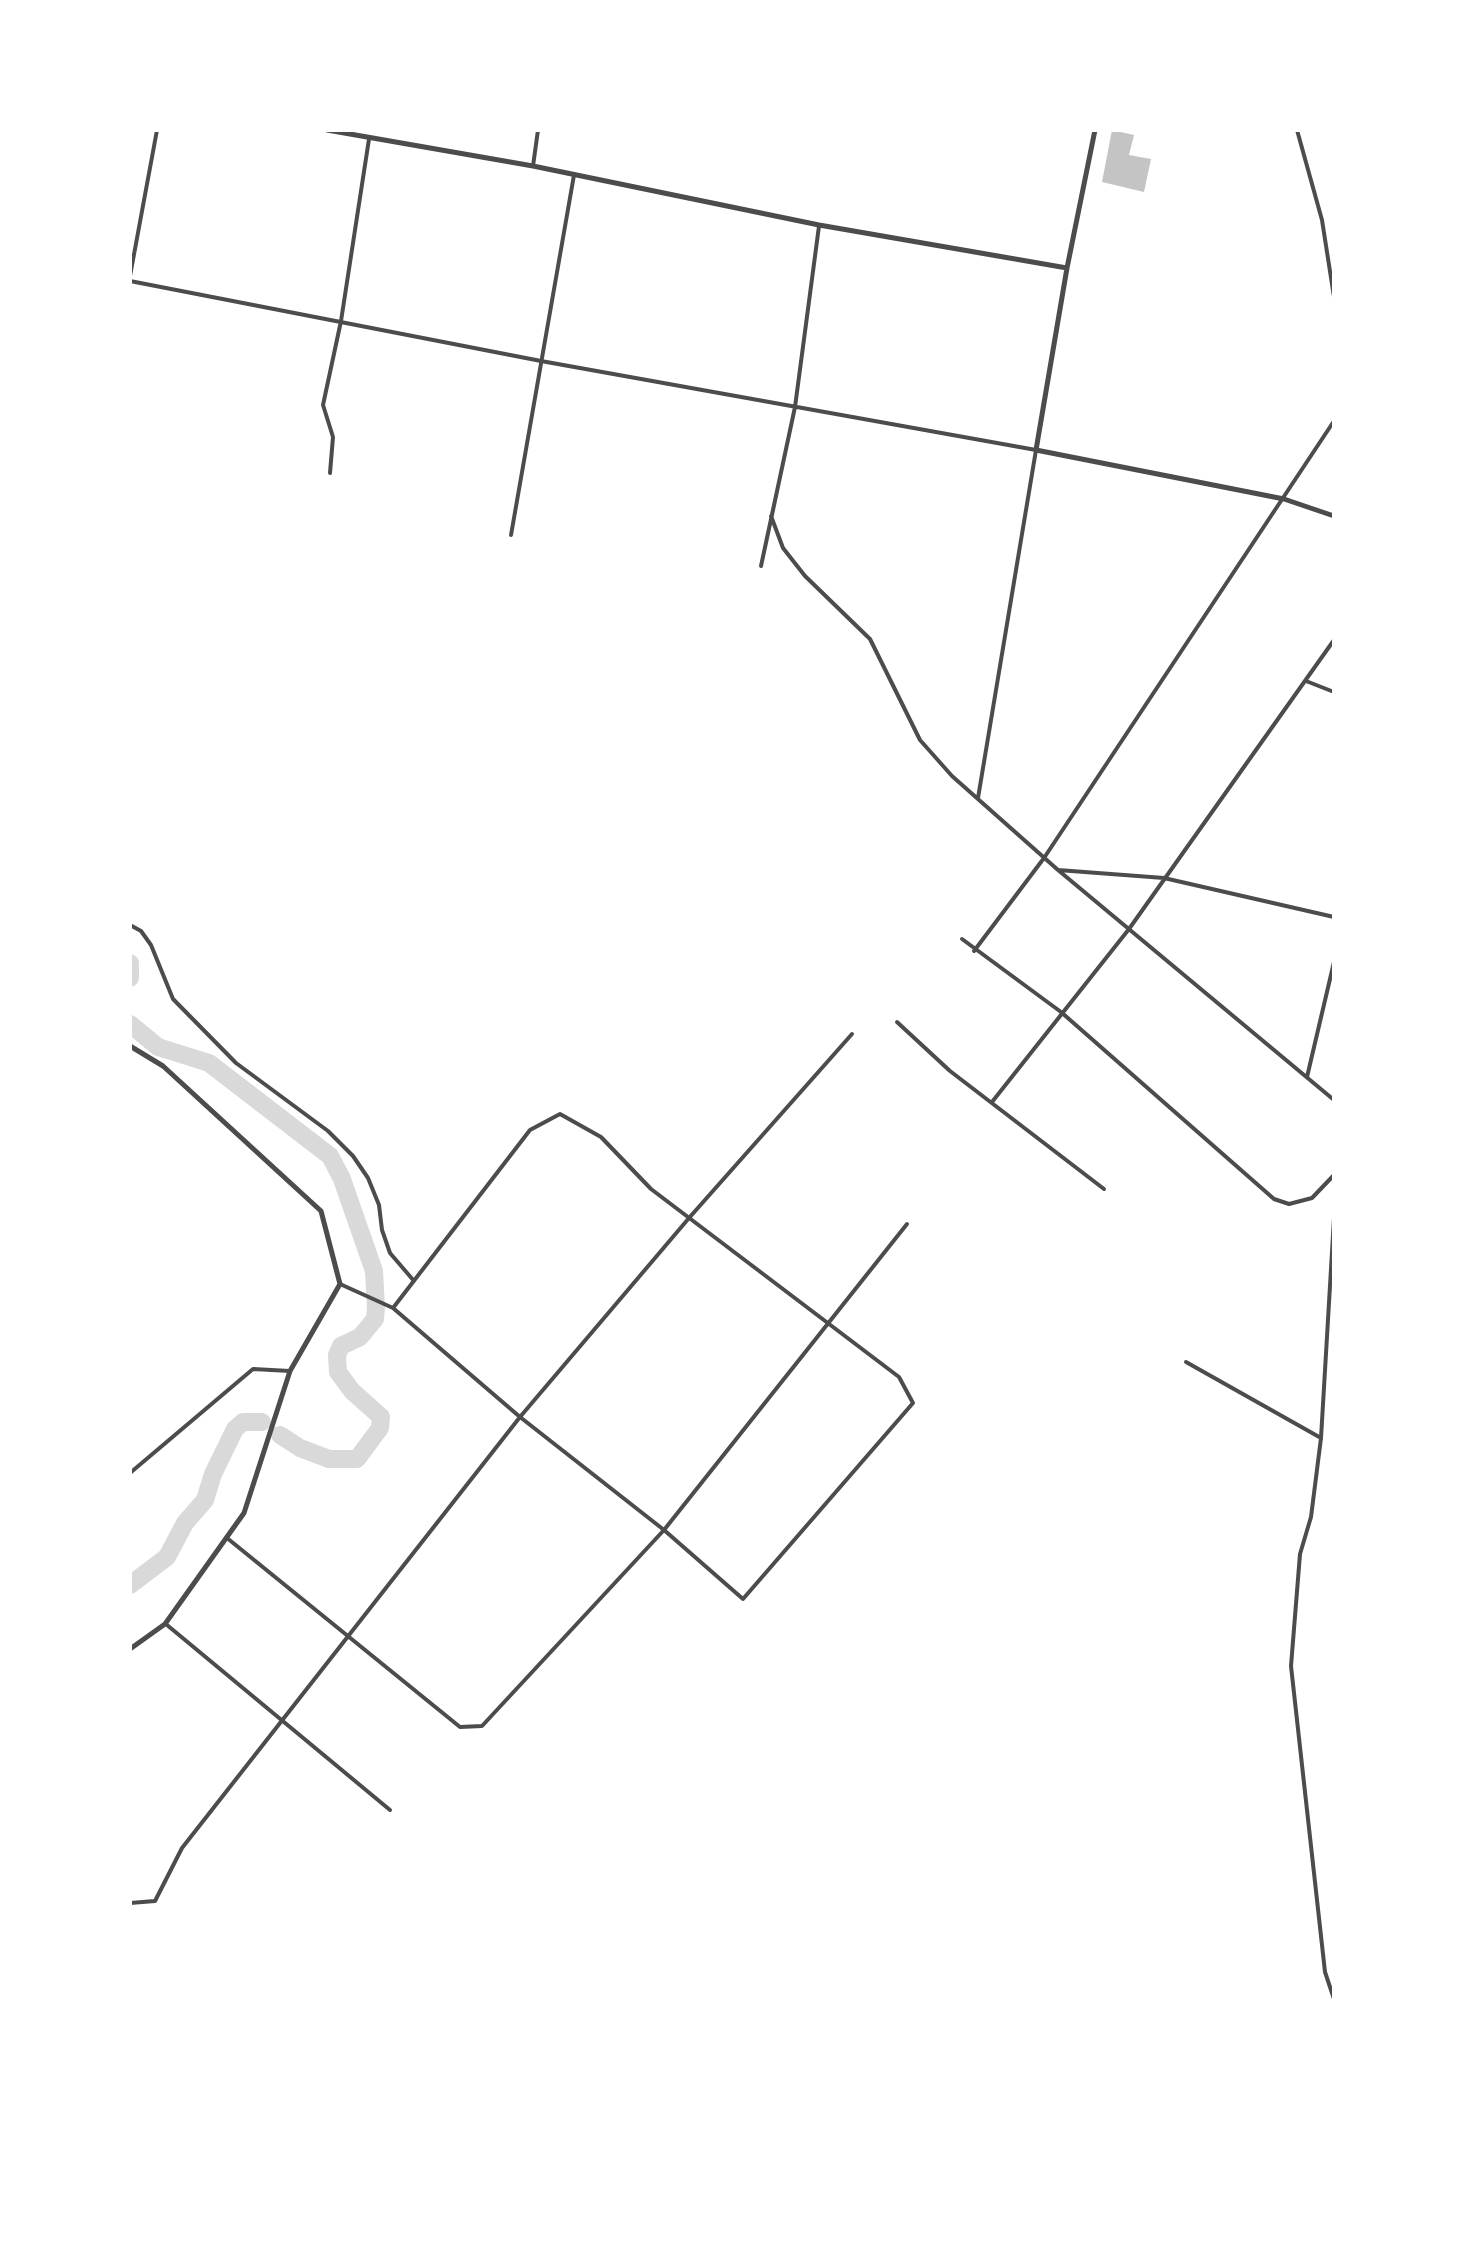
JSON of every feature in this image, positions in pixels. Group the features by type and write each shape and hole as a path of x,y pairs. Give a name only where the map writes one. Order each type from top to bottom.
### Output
{"street":[{"path":"157,130 130,278 540,361 1036,450 1284,500 1334,516"},
{"path":"327,130 534,166 819,225 1066,268"},
{"path":"534,166 538,130"},
{"path":"978,798 1066,268 1095,130"},
{"path":"1297,130 1322,220 1334,298"},
{"path":"330,473 333,438 322,405 342,322 369,139"},
{"path":"511,534 574,175"},
{"path":"1322,220 1334,220"},
{"path":"761,566 796,407 819,225"},
{"path":"974,951 1044,858 1334,421"},
{"path":"772,516 783,548 805,576 870,639 920,740 1044,858 1334,1100"},
{"path":"992,1102 1129,929 1334,640"},
{"path":"1306,681 1334,692"},
{"path":"1058,870 1164,878 1334,917"},
{"path":"130,925 150,945 173,998 236,1063 328,1131 353,1156 380,1204 382,1230 390,1252 414,1281"},
{"path":"962,940 1061,1012 1274,1200 1289,1204 1312,1198 1334,1175"},
{"path":"1307,1077 1334,962"},
{"path":"897,1022 950,1071 1104,1189"},
{"path":"130,1903 155,1901 182,1848 520,1417 688,1218 852,1034"},
{"path":"130,1046 163,1066 321,1211 340,1284 290,1371 244,1513 166,1624 130,1649"},
{"path":"340,1284 393,1308 744,1599 913,1403 899,1378 650,1189 601,1137 560,1114 530,1130 393,1308"},
{"path":"1334,1218 1321,1438 1311,1517 1300,1554 1291,1666 1325,1972 1334,1998"},
{"path":"227,1537 460,1727 482,1726 664,1530 907,1224"},
{"path":"1326,1358 1333,1362"},
{"path":"1186,1362 1321,1438"},
{"path":"130,1473 252,1370 290,1371"},
{"path":"166,1624 390,1810"}],"building":[{"path":"1112,130 1134,135 1129,155 1151,159 1144,192 1102,182"}],"waterway":[{"path":"130,963 130,978"},
{"path":"130,1024 158,1047 209,1063 330,1156 342,1179 374,1271 376,1308 375,1319 360,1337 341,1346 338,1372 352,1391 381,1417 380,1428 357,1459 329,1459 280,1435"},
{"path":"130,1585 167,1557 185,1523 205,1500 235,1429 243,1422 262,1422"}]}
